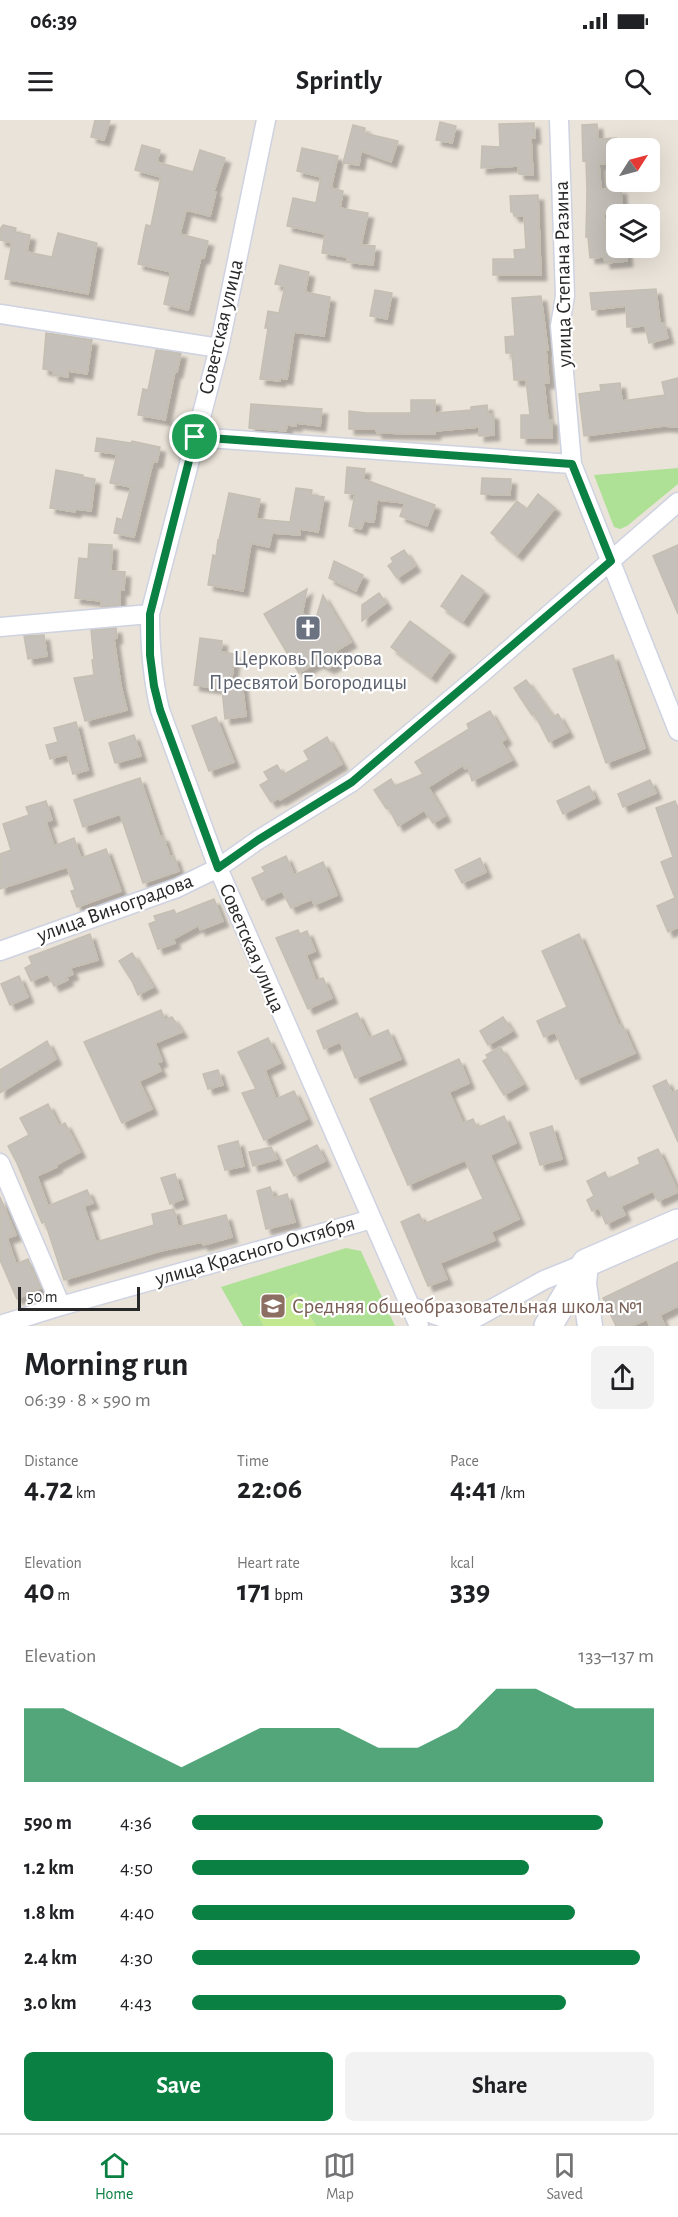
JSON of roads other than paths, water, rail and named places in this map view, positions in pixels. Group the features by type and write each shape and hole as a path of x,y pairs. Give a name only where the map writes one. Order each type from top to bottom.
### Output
{"main road":[{"path":"549,1325 586,1263 678,1223"}],"street":[{"name":"Советская улица","path":"266,120 219,348 150,614 150,655 160,710 218,868 419,1326"},
{"name":"улица Степана Разина","path":"559,120 565,296 560,326 572,464 678,731"},
{"path":"0,314 219,348"},
{"path":"195,437 572,464"},
{"name":"улица Виноградова","path":"0,951 177,888 218,868 258,840 352,782 678,502"},
{"path":"0,627 150,614"},
{"path":"0,1163 61,1306"},
{"name":"улица Красного Октября","path":"0,1325 372,1219"},
{"path":"461,1326 530,1288 586,1263 584,1284 590,1326"},
{"path":"530,1288 540,1290 548,1301 553,1311 549,1325"},
{"path":"410,1306 441,1317 478,1316"}],"place":[{"name":"Церковь Покрова Пресвятой Богородицы","path":"308,628"},
{"name":"Средняя общеобразовательная школа №1","path":"273,1306"}]}
